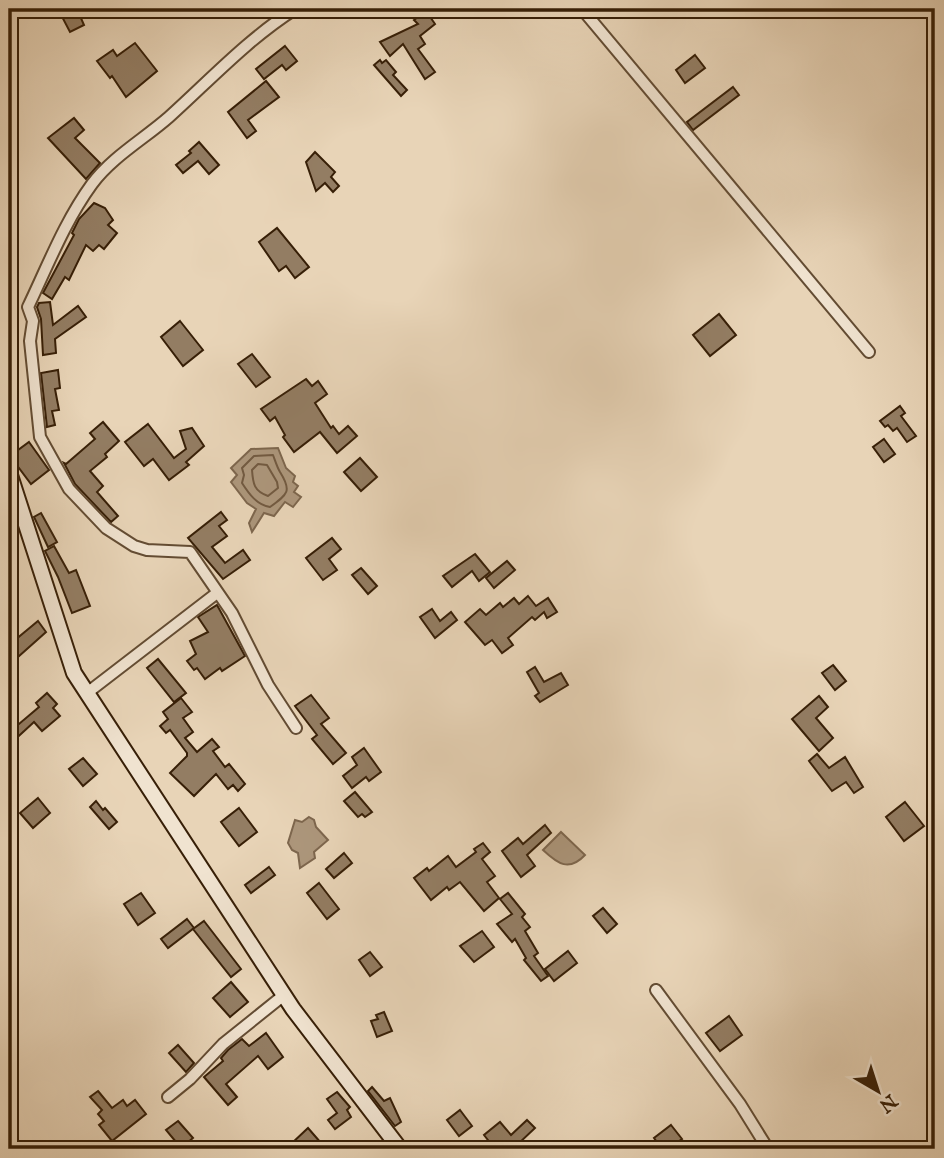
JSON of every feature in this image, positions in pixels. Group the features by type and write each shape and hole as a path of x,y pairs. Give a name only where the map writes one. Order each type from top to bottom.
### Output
{"main road":[{"path":"9,472 74,673 284,995 400,1149"}],"street":[{"path":"295,9 266,28 94,181 71,215 28,307 33,321 30,341 40,437 69,488 106,528 134,546 147,550 190,552 232,613 268,685 296,728"},
{"path":"582,9 869,352"},
{"path":"87,693 217,593"},
{"path":"656,990 740,1104 768,1149"},
{"path":"168,1097 190,1079 223,1044 284,995"}],"water":[{"path":"278,448 286,468 295,476 293,482 298,486 294,492 301,497 293,507 285,502 274,516 264,513 252,532 249,523 256,509 247,503 231,482 237,475 231,468 251,449"},
{"path":"309,817 328,840 314,852 315,858 300,868 298,853 292,850 288,843 295,820 302,822"},
{"path":"561,832 585,855 569,865 559,862 543,850"}],"building":[{"path":"58,9 77,9 84,25 70,32"},
{"path":"426,11 435,24 420,36 425,44 418,49 435,72 425,79 403,44 390,56 380,42 418,24 414,20"},
{"path":"135,43 157,71 126,97 112,76 110,78 97,61 113,50 117,56"},
{"path":"285,46 297,61 286,70 282,65 264,79 256,69"},
{"path":"695,55 705,68 685,83 676,70"},
{"path":"380,60 382,63 386,60 396,72 393,75 407,90 401,96 374,65"},
{"path":"266,81 279,97 248,120 256,131 247,138 228,112"},
{"path":"733,87 739,95 693,130 687,122"},
{"path":"74,118 84,130 75,138 100,163 86,179 48,138"},
{"path":"199,142 219,165 209,174 198,161 183,173 176,165 191,153 189,151"},
{"path":"315,152 335,172 331,177 339,186 333,192 325,183 316,191 306,162"},
{"path":"94,203 105,208 113,220 108,225 117,233 104,249 99,245 93,251 86,245 69,280 65,277 52,299 43,293 74,235 72,233 79,219"},
{"path":"277,228 309,267 295,278 286,266 279,271 259,242"},
{"path":"50,302 53,325 78,306 86,317 55,339 56,353 43,355 41,319 37,307 39,303"},
{"path":"719,314 736,335 710,356 693,335"},
{"path":"180,321 203,350 183,366 161,337"},
{"path":"252,354 270,377 256,387 238,364"},
{"path":"58,370 60,388 55,389 59,410 52,411 55,425 47,427 41,373"},
{"path":"306,379 312,386 318,381 327,394 315,403 331,428 333,426 339,434 348,426 357,436 337,453 320,432 294,452 283,437 285,435 275,417 270,421 261,409"},
{"path":"900,406 905,413 901,416 916,436 907,442 897,428 893,431 880,421"},
{"path":"103,422 119,441 105,454 107,457 90,471 103,486 97,492 118,516 111,522 75,484 64,463 95,439 90,433"},
{"path":"148,424 174,458 186,449 180,431 192,428 204,446 186,462 189,465 169,480 153,459 144,466 125,442"},
{"path":"884,439 895,454 884,462 873,447"},
{"path":"29,442 49,470 31,484 10,456"},
{"path":"360,458 377,477 361,491 344,472"},
{"path":"221,512 227,520 219,526 227,536 212,547 225,563 243,550 250,560 223,579 188,538"},
{"path":"41,513 57,542 48,547 34,517"},
{"path":"332,538 341,549 329,559 337,570 323,580 306,558"},
{"path":"54,546 69,573 76,570 90,606 72,613 45,551"},
{"path":"475,554 490,572 479,581 472,571 452,587 443,576"},
{"path":"507,561 515,570 494,588 486,578"},
{"path":"361,568 377,586 368,594 352,575"},
{"path":"528,596 536,606 548,598 557,612 547,618 544,612 535,620 532,617 508,638 513,645 502,653 492,640 485,645 465,622 480,609 486,615 500,603 503,607 514,598 519,604"},
{"path":"217,605 245,656 205,679 197,668 194,670 187,661 196,654 190,641 208,632 198,617"},
{"path":"432,609 440,621 451,612 457,620 435,638 420,617"},
{"path":"38,621 46,632 9,665 9,645"},
{"path":"158,659 186,693 174,702 147,668"},
{"path":"833,665 846,681 835,690 822,673"},
{"path":"535,667 544,682 561,673 568,685 540,702 535,696 539,693 527,672"},
{"path":"47,693 57,704 53,708 60,716 42,731 34,722 9,745 9,714 19,724 39,707 36,703"},
{"path":"311,695 329,718 321,724 346,753 333,764 312,739 317,735 295,706"},
{"path":"819,696 828,707 816,718 833,738 819,751 792,719"},
{"path":"181,698 192,712 183,718 193,732 185,738 197,752 212,739 219,747 213,751 225,767 229,764 245,784 238,791 233,785 228,789 216,774 194,796 170,773 187,753 170,730 166,733 160,726 168,719 163,712"},
{"path":"364,748 381,772 369,781 366,777 352,788 343,776 357,765 352,757"},
{"path":"817,754 829,768 845,757 863,787 854,793 846,782 832,791 809,761"},
{"path":"83,758 97,774 83,786 69,769"},
{"path":"355,792 372,812 365,817 362,814 358,817 344,801"},
{"path":"38,798 50,813 33,828 20,813"},
{"path":"96,801 117,822 109,829 90,807"},
{"path":"905,802 924,826 904,841 886,817"},
{"path":"239,808 257,832 239,846 221,822"},
{"path":"545,825 551,833 527,855 535,866 521,877 502,851 518,838 523,844"},
{"path":"483,843 490,852 482,859 495,876 487,882 499,898 484,911 460,882 449,890 447,887 431,900 414,878 427,868 429,871 448,856 456,867"},
{"path":"344,853 352,863 334,878 326,869"},
{"path":"269,867 275,875 251,893 245,885"},
{"path":"319,883 339,909 327,919 307,893"},
{"path":"141,893 155,913 138,925 124,904"},
{"path":"508,893 525,914 522,917 530,927 525,931 538,953 534,956 548,976 541,981 524,960 526,958 515,939 512,942 497,924 512,914 500,899"},
{"path":"603,908 617,924 607,933 593,916"},
{"path":"187,919 194,928 168,948 161,939"},
{"path":"204,921 241,969 231,977 193,929"},
{"path":"482,931 494,947 474,962 460,946"},
{"path":"568,951 577,963 554,981 545,969"},
{"path":"370,952 382,967 370,976 359,960"},
{"path":"231,982 248,1002 230,1017 213,998"},
{"path":"384,1012 392,1031 377,1037 371,1021 378,1019 376,1015"},
{"path":"729,1016 742,1035 720,1051 706,1033"},
{"path":"266,1033 283,1057 268,1069 258,1056 226,1084 237,1097 228,1105 204,1077 223,1061 221,1058 228,1050 242,1039 249,1046"},
{"path":"178,1045 194,1063 186,1072 169,1053"},
{"path":"372,1087 384,1101 390,1098 401,1122 395,1126 368,1091"},
{"path":"98,1091 112,1108 123,1100 127,1106 135,1100 146,1114 112,1141 99,1125 104,1121 98,1114 102,1110 90,1097"},
{"path":"337,1092 350,1107 347,1110 351,1117 335,1129 328,1120 337,1113 327,1099"},
{"path":"460,1110 472,1126 459,1136 447,1120"},
{"path":"527,1120 535,1128 518,1144 522,1149 495,1149 484,1135 500,1122 511,1135"},
{"path":"178,1121 193,1138 181,1148 166,1130"},
{"path":"671,1125 682,1139 668,1149 662,1149 654,1138"},
{"path":"308,1128 321,1143 314,1149 296,1149 291,1144"}]}
